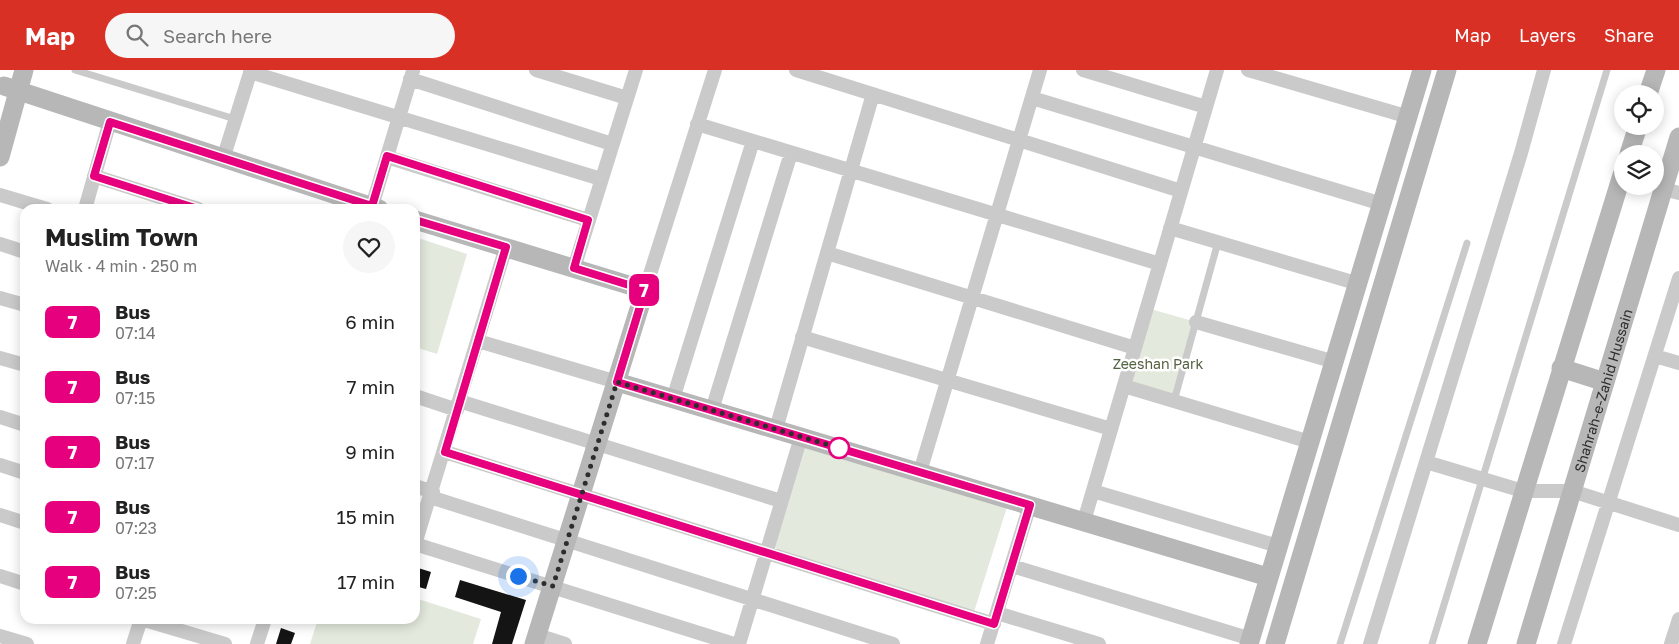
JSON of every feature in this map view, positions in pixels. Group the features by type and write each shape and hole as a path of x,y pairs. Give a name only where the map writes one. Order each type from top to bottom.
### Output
{"street":[{"path":"0,158 7,86 24,70"},
{"path":"536,70 627,98"},
{"path":"574,268 636,70"},
{"path":"565,644 536,640 715,70"},
{"path":"796,70 1182,191"},
{"path":"920,472 998,216 1040,70"},
{"path":"1083,70 1206,107"},
{"path":"1084,521 1217,70"},
{"path":"1248,70 1409,117"},
{"path":"1012,566 1250,641 1422,70"},
{"path":"1275,644 1448,70"},
{"path":"1370,644 1521,153 1544,70"},
{"path":"1651,85 1656,70"},
{"path":"223,159 251,71 602,179"},
{"path":"377,204 387,156 412,74 612,144"},
{"path":"7,86 110,122 364,204"},
{"path":"776,429 873,94"},
{"path":"1032,98 1194,149 1382,204"},
{"path":"86,204 110,122"},
{"path":"698,124 850,172 1160,264"},
{"name":"Shahrah-e-Zahid Hussain","path":"1526,644 1605,382 1671,191 1679,137"},
{"path":"673,399 752,141"},
{"path":"712,410 791,153"},
{"path":"387,156 588,220"},
{"path":"94,176 182,204"},
{"path":"0,195 30,204"},
{"path":"1477,644 1616,195"},
{"path":"420,221 645,290"},
{"path":"1170,228 1358,284"},
{"path":"0,244 20,250"},
{"path":"420,529 506,247"},
{"path":"827,253 1135,348"},
{"path":"1564,644 1610,503 1679,278"},
{"path":"0,298 20,304"},
{"path":"1196,322 1335,362"},
{"path":"802,337 1111,429"},
{"path":"478,341 1268,577"},
{"path":"1655,356 1679,363"},
{"path":"0,358 20,364"},
{"path":"1561,368 1605,382"},
{"path":"1124,386 1310,442"},
{"path":"420,397 598,443 782,501"},
{"path":"0,417 20,423"},
{"path":"739,644 801,436"},
{"path":"445,452 766,553 995,618 1100,644"},
{"path":"1426,462 1523,490 1572,491 1679,525"},
{"path":"0,465 20,471"},
{"path":"420,488 567,540 893,644"},
{"path":"1093,491 1278,546"},
{"path":"987,644 1030,505"},
{"path":"0,515 20,521"},
{"path":"420,546 734,644"},
{"path":"0,576 20,582"},
{"path":"1672,644 1679,619"},
{"path":"134,644 140,624"},
{"path":"158,624 225,644"},
{"path":"258,644 264,624"},
{"path":"0,636 27,644"}],"lane":[{"path":"75,70 236,119"},
{"path":"1432,644 1607,70"},
{"path":"1174,401 1218,242"},
{"path":"1340,644 1467,243"}],"green space":[{"path":"420,239 467,254 437,354 420,349"},
{"name":"Zeeshan Park","path":"1147,308 1196,322 1174,401 1124,386"},
{"path":"806,445 1007,507 974,612 775,548"},
{"path":"420,600 481,619 473,644 310,644 316,624 420,624"}],"building":[{"path":"420,569 431,572 426,589 420,587"},
{"path":"460,580 526,600 512,644 492,644 501,612 455,597"},
{"path":"281,628 295,633 291,644 276,644"}],"bus line":[{"name":"7","path":"182,204 94,176 110,122 366,204"},
{"name":"7","path":"373,204 387,156 588,220 574,268 645,290 617,382 1030,505 994,624 445,452 506,247 420,221"}],"route":[{"path":"518,576 553,586 617,382 839,448"}]}
